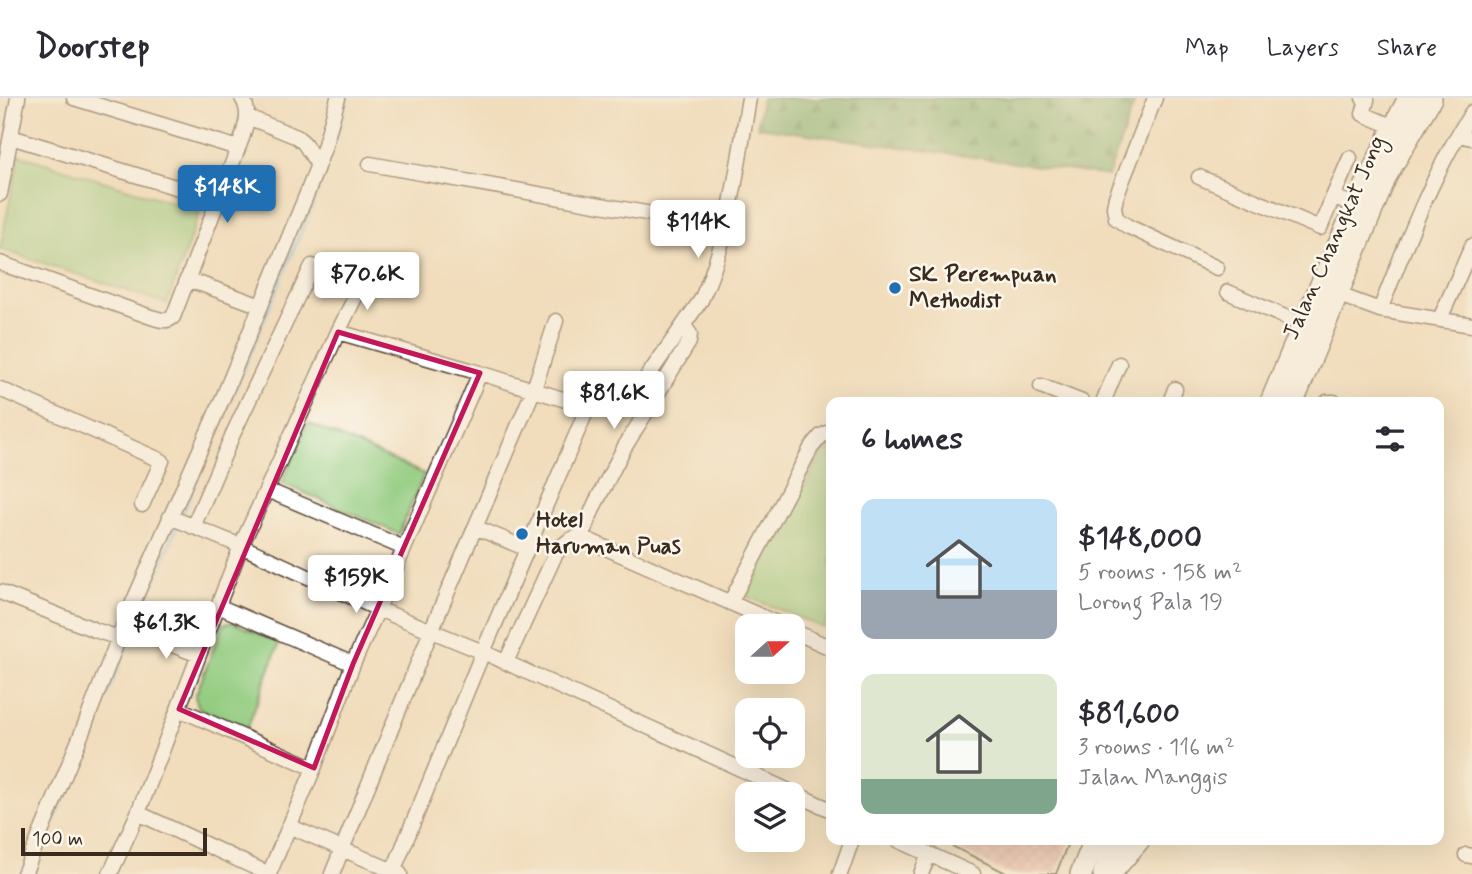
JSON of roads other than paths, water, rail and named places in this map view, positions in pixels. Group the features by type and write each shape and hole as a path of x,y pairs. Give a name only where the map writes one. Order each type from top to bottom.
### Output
{"highway":[{"name":"Jalan Changkat Jong","path":"1295,397 1356,205 1409,98"},
{"name":"Jalan Changkat Jong","path":"1273,397 1303,325 1328,291 1386,176 1431,98"},
{"path":"1081,874 1093,845"},
{"path":"1104,874 1115,845"},
{"path":"1110,874 1135,845"}],"street":[{"path":"0,194 18,98"},
{"path":"74,98 238,148"},
{"path":"23,874 119,638 308,191 338,98"},
{"path":"338,332 588,407 609,409 620,404 635,394 684,326 709,284 725,228 749,98"},
{"path":"1154,98 1116,197 1116,218 1127,226 1217,268"},
{"path":"1363,98 1367,100 1363,114 1394,127"},
{"path":"0,264 162,320 173,317 248,117 248,107 243,99"},
{"path":"1380,310 1425,198 1446,156 1465,136 1472,112"},
{"path":"248,117 297,137 318,164"},
{"path":"10,138 218,201"},
{"path":"1199,177 1320,228 1350,158"},
{"path":"369,164 725,228"},
{"path":"1333,197 1356,205"},
{"path":"1440,319 1472,246"},
{"path":"110,874 138,813 241,546 365,277 312,266 192,526"},
{"path":"187,279 261,306"},
{"path":"1328,291 1380,310 1472,325"},
{"path":"1228,292 1303,325"},
{"path":"332,874 534,389 556,321"},
{"path":"581,537 624,448 689,342 690,334 684,326"},
{"path":"1105,397 1119,365"},
{"path":"138,813 269,874 314,768 353,664 480,373"},
{"path":"1041,386 1069,397"},
{"path":"0,389 162,461 142,505"},
{"path":"289,826 395,873 483,652 588,407"},
{"path":"730,603 811,448 826,434"},
{"path":"267,490 404,548"},
{"path":"172,518 506,662 826,808"},
{"path":"475,527 527,549"},
{"path":"506,662 555,555 563,544 572,538 581,537 755,614"},
{"path":"0,592 95,631 119,638"},
{"path":"218,606 353,664"},
{"path":"146,635 199,655"},
{"path":"805,636 826,646"},
{"path":"178,709 314,768"},
{"path":"840,874 850,845"},
{"path":"909,845 974,874"},
{"path":"920,874 929,854"}],"waterway":[{"path":"181,517 312,205 336,137 346,98"},
{"path":"32,874 178,524"}],"place":[{"name":"SK Perempuan Methodist","path":"895,288"},
{"name":"Hotel Haruman Puas","path":"522,534"}]}
